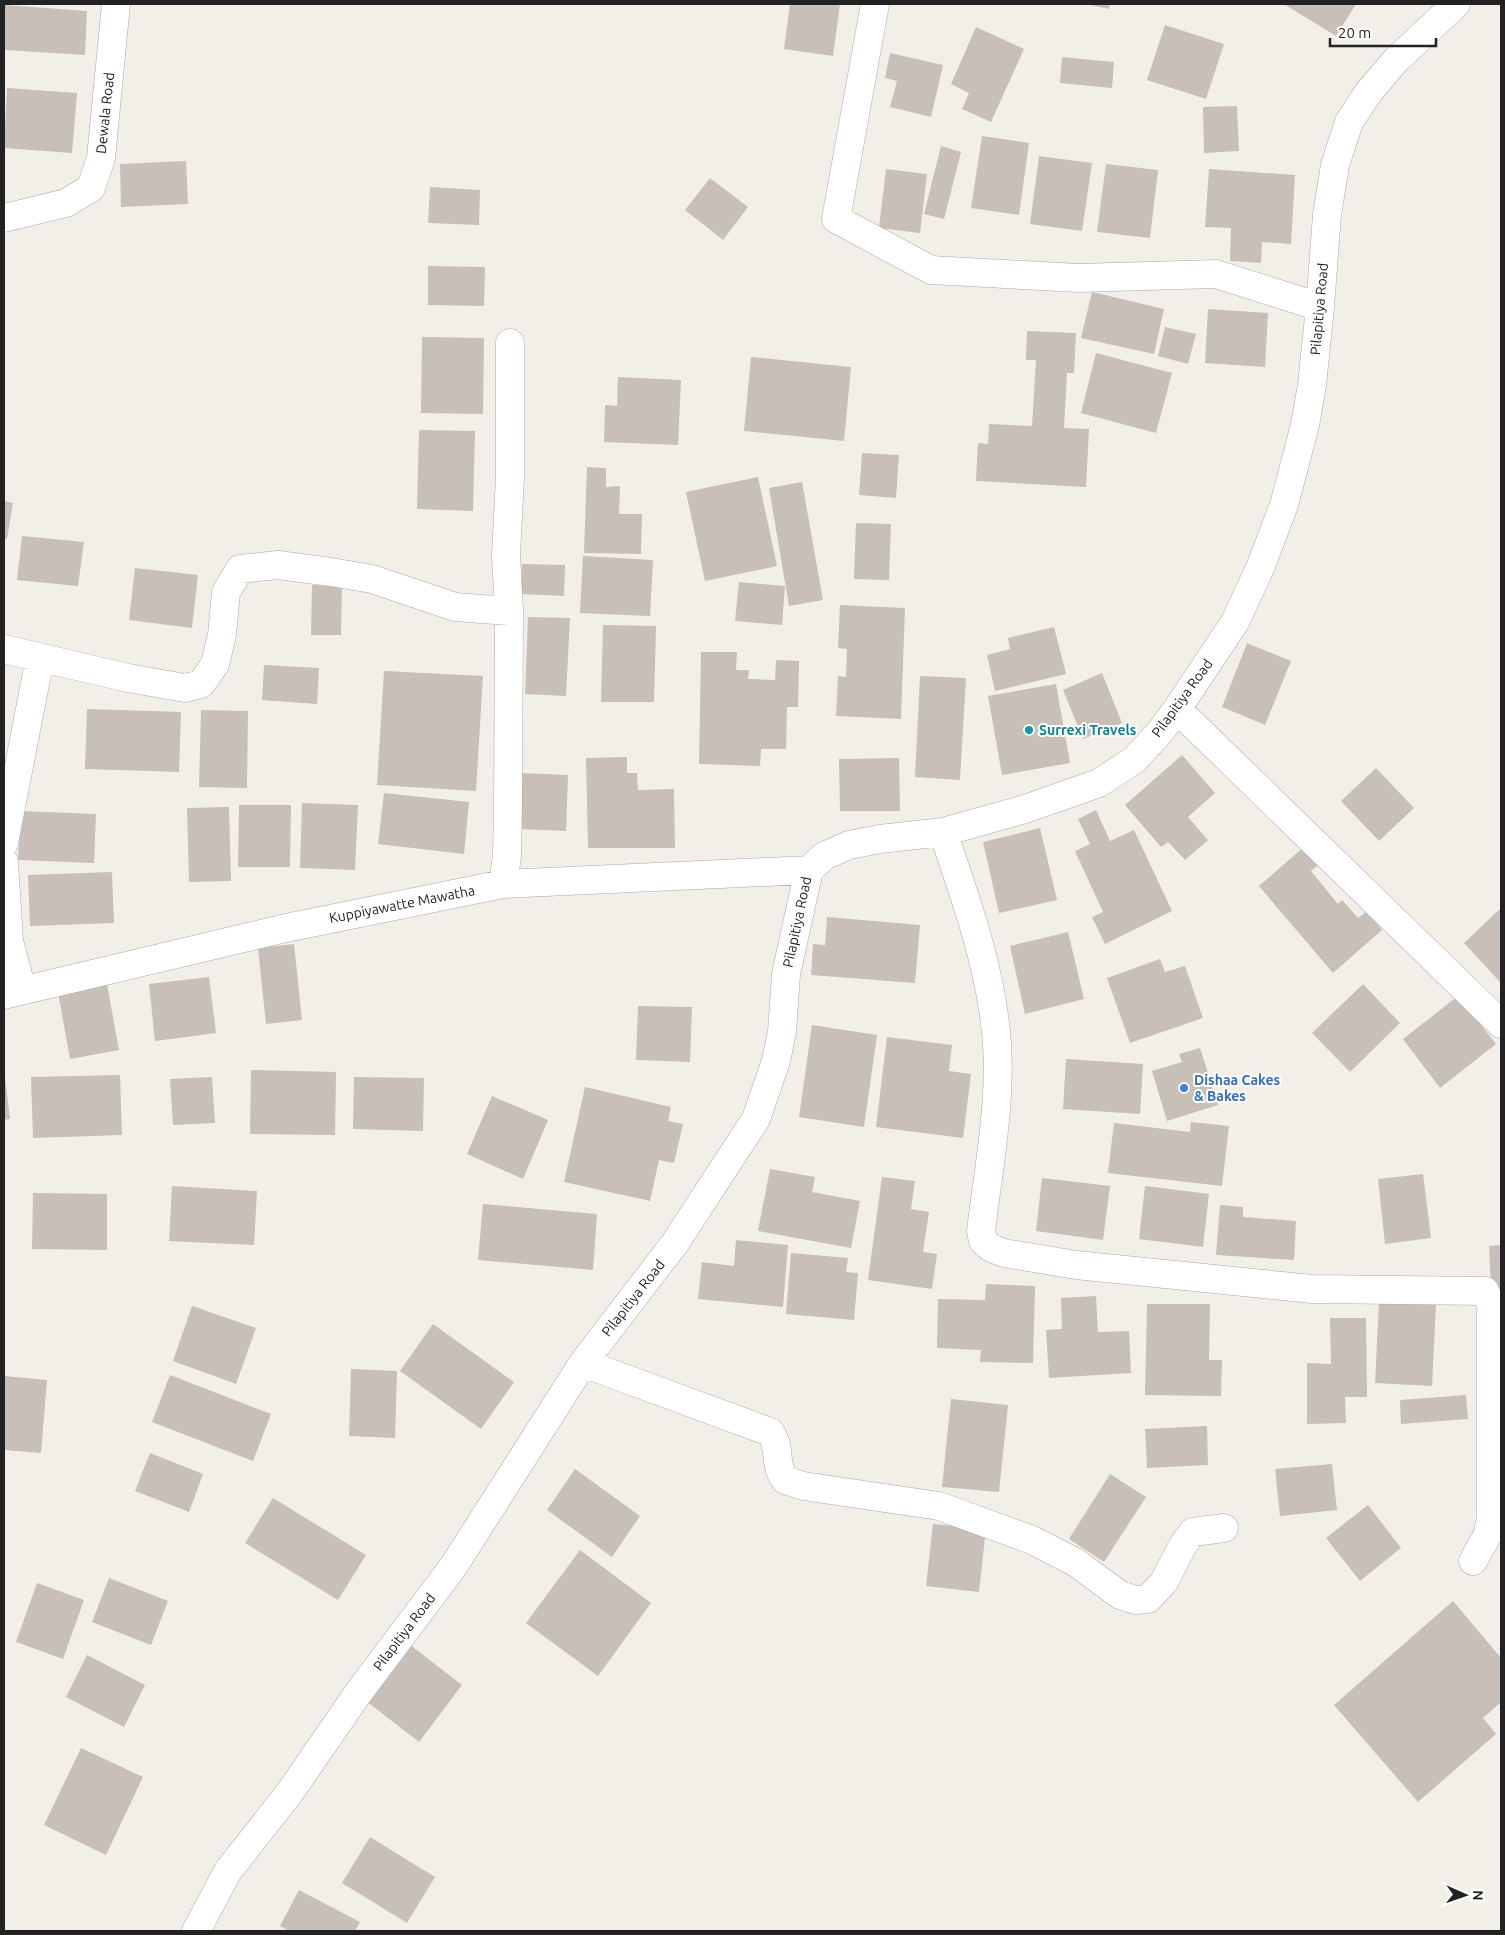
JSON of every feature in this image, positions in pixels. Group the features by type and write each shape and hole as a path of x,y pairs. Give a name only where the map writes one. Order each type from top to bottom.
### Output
{"street":[{"name":"Dewala Road","path":"4,218 66,203 91,188 101,158 116,4"},
{"path":"875,4 836,219 931,270 1078,278 1216,274 1320,307"},
{"name":"Pilapitiya Road","path":"196,1931 228,1871 290,1792 359,1692 453,1566 583,1363 675,1243 756,1119 776,1061 782,1032 786,974 809,870 824,856 849,845 880,839 943,832 1026,809 1100,783 1134,760 1177,709 1235,622 1260,568 1284,505 1309,401 1320,307 1327,215 1335,165 1349,122 1368,93 1396,60 1456,4"},
{"path":"503,884 507,856 508,806 509,612 506,555 510,477 510,342"},
{"path":"4,649 185,688 200,684 215,664 222,635 226,592 240,568 278,564 372,579 455,607 509,612"},
{"path":"4,843 40,658"},
{"path":"1177,709 1501,1024"},
{"path":"943,832 968,905 986,974 995,1023 997,1065 994,1130 981,1231 983,1241 991,1248 1021,1257 1151,1273 1312,1289 1485,1291 1491,1305 1491,1519 1487,1536 1473,1561"},
{"path":"4,862 13,992"},
{"name":"Kuppiyawatte Mawatha","path":"13,992 286,928 503,884 809,870"},
{"path":"583,1363 770,1432 778,1447 777,1466 785,1480 803,1486 948,1509 1032,1540 1075,1562 1120,1595 1135,1600 1148,1599 1164,1582 1183,1545 1193,1532 1224,1528"}],"building":[{"path":"790,4 840,4 833,56 784,49"},
{"path":"1086,4 1110,4 1109,9"},
{"path":"1284,4 1356,4 1336,36"},
{"path":"5,5 87,11 85,55 4,50"},
{"path":"1165,25 1224,44 1206,99 1147,80"},
{"path":"976,27 1024,49 991,122 962,109 969,93 951,84"},
{"path":"890,53 943,65 931,117 890,107 897,81 885,78"},
{"path":"1062,57 1114,62 1112,88 1060,83"},
{"path":"7,88 77,93 72,153 4,148"},
{"path":"1237,106 1239,151 1204,153 1203,107"},
{"path":"982,136 1029,143 1019,215 971,208"},
{"path":"941,146 961,152 944,219 924,214"},
{"path":"1039,156 1092,163 1082,231 1030,224"},
{"path":"186,161 188,204 121,207 120,164"},
{"path":"1106,164 1158,170 1150,238 1097,232"},
{"path":"886,169 927,174 920,233 879,228"},
{"path":"1209,169 1295,175 1291,244 1262,242 1261,263 1230,261 1231,228 1205,227"},
{"path":"710,178 748,207 723,240 685,210"},
{"path":"430,187 480,190 479,225 428,223"},
{"path":"428,266 485,267 484,306 428,305"},
{"path":"1092,292 1164,309 1154,354 1081,338"},
{"path":"1208,309 1268,313 1265,367 1205,363"},
{"path":"1165,327 1196,334 1188,364 1158,356"},
{"path":"1027,331 1076,333 1074,373 1067,373 1064,428 1089,429 1086,487 976,481 978,443 988,444 989,424 1032,426 1036,360 1026,360"},
{"path":"422,337 484,338 483,414 421,413"},
{"path":"1096,353 1172,373 1156,433 1081,413"},
{"path":"751,357 851,367 844,441 744,431"},
{"path":"618,377 681,380 678,445 604,442 605,405 617,406"},
{"path":"419,430 475,431 473,511 417,509"},
{"path":"862,453 899,455 896,498 859,495"},
{"path":"587,467 606,468 606,487 620,486 619,514 642,514 641,554 584,553"},
{"path":"758,477 777,566 705,581 686,492"},
{"path":"802,482 823,600 789,606 769,488"},
{"path":"4,501 13,503 7,539 4,538"},
{"path":"856,523 891,524 889,580 854,579"},
{"path":"22,536 84,542 78,586 17,580"},
{"path":"583,556 653,560 650,616 580,613"},
{"path":"522,564 565,565 564,596 521,594"},
{"path":"135,568 198,575 192,628 129,620"},
{"path":"739,582 785,586 782,625 735,621"},
{"path":"312,585 342,586 341,635 311,635"},
{"path":"840,605 905,608 901,719 836,716 838,676 846,677 847,649 838,648"},
{"path":"528,617 570,618 566,696 525,694"},
{"path":"603,625 656,626 654,702 601,702"},
{"path":"1054,627 1066,674 995,691 987,655 1010,649 1008,638"},
{"path":"1247,643 1291,661 1265,725 1222,707"},
{"path":"701,652 737,652 736,670 749,670 748,679 775,680 776,660 799,661 798,707 787,707 786,749 761,749 760,766 699,764"},
{"path":"264,665 319,668 317,704 262,700"},
{"path":"384,671 483,676 476,791 377,785"},
{"path":"1102,673 1122,723 1083,739 1063,690"},
{"path":"920,676 966,678 960,780 915,777"},
{"name":"Surrexi Travels","path":"1056,684 1070,763 1002,775 988,696"},
{"path":"87,709 181,712 179,772 85,769"},
{"path":"201,710 248,711 247,788 199,787"},
{"path":"1182,755 1215,793 1188,817 1208,840 1185,860 1168,842 1161,847 1125,805"},
{"path":"627,757 627,773 637,773 638,790 674,789 675,848 588,848 586,758"},
{"path":"899,758 900,811 840,811 839,759"},
{"path":"1376,768 1414,808 1379,841 1341,801"},
{"path":"522,773 568,775 566,831 519,829"},
{"path":"384,793 469,802 464,854 378,844"},
{"path":"302,803 358,805 355,870 300,868"},
{"path":"239,805 291,805 290,867 238,867"},
{"path":"229,807 231,881 189,882 187,808"},
{"path":"1096,810 1110,841 1134,830 1172,911 1105,944 1092,917 1103,912 1075,851 1090,844 1078,819"},
{"path":"21,811 96,814 94,863 18,860"},
{"path":"1040,828 1057,900 999,913 983,842"},
{"path":"1305,846 1320,863 1311,871 1338,904 1342,900 1358,918 1367,911 1382,930 1333,973 1259,886"},
{"path":"112,872 114,923 30,926 28,875"},
{"path":"1501,908 1501,983 1464,943"},
{"path":"827,917 920,925 915,983 811,975 813,944 825,945"},
{"path":"1068,932 1084,999 1025,1014 1010,946"},
{"path":"294,944 302,1020 266,1024 258,948"},
{"path":"1160,959 1165,972 1185,966 1203,1018 1130,1043 1107,978"},
{"path":"209,977 216,1033 155,1041 149,984"},
{"path":"107,984 119,1050 70,1059 58,992"},
{"path":"1363,984 1400,1023 1350,1072 1312,1033"},
{"path":"1458,996 1496,1044 1440,1088 1403,1039"},
{"path":"638,1006 692,1007 690,1062 636,1060"},
{"path":"812,1025 877,1035 864,1127 799,1117"},
{"path":"887,1037 952,1045 949,1071 971,1074 963,1138 876,1127"},
{"path":"1200,1048 1218,1105 1167,1121 1152,1071 1182,1062 1179,1054"},
{"path":"1066,1059 1143,1064 1140,1114 1063,1109"},
{"path":"4,1068 10,1119 4,1120"},
{"path":"251,1070 336,1072 335,1135 250,1134"},
{"path":"120,1075 122,1135 33,1138 31,1077"},
{"path":"212,1077 215,1123 173,1125 170,1079"},
{"path":"354,1077 424,1078 423,1131 353,1129"},
{"path":"585,1087 671,1107 668,1121 683,1124 674,1163 659,1160 650,1201 564,1182"},
{"path":"492,1096 548,1120 523,1179 467,1154"},
{"path":"1191,1122 1229,1126 1222,1186 1108,1173 1114,1123 1190,1132"},
{"path":"770,1169 815,1177 812,1192 860,1201 851,1248 758,1231"},
{"path":"1423,1174 1431,1238 1385,1244 1378,1179"},
{"path":"882,1177 915,1181 911,1209 929,1212 923,1252 937,1254 932,1289 868,1280"},
{"path":"1042,1178 1110,1186 1103,1240 1036,1231"},
{"path":"172,1186 257,1191 254,1245 169,1241"},
{"path":"1145,1186 1209,1194 1203,1247 1139,1239"},
{"path":"33,1193 107,1194 107,1250 32,1249"},
{"path":"483,1204 597,1214 593,1270 478,1260"},
{"path":"1220,1205 1243,1207 1243,1217 1296,1221 1294,1260 1216,1255"},
{"path":"736,1240 788,1245 783,1307 698,1299 702,1262 734,1266"},
{"path":"1501,1245 1501,1306 1492,1307 1489,1246"},
{"path":"791,1253 848,1258 846,1272 858,1273 854,1320 786,1314"},
{"path":"986,1284 1035,1286 1033,1363 980,1362 981,1350 937,1348 938,1299 985,1300"},
{"path":"1096,1296 1098,1332 1129,1331 1131,1373 1049,1378 1046,1330 1062,1329 1061,1298"},
{"path":"1379,1302 1436,1305 1432,1386 1375,1383"},
{"path":"1147,1304 1210,1304 1209,1360 1222,1360 1221,1396 1145,1395"},
{"path":"192,1306 256,1328 236,1384 173,1361"},
{"path":"1330,1318 1366,1318 1367,1397 1345,1397 1346,1423 1307,1424 1307,1363 1331,1364"},
{"path":"433,1324 514,1382 481,1429 400,1371"},
{"path":"351,1369 397,1371 395,1438 349,1436"},
{"path":"170,1375 271,1414 253,1461 152,1422"},
{"path":"4,1376 47,1380 41,1453 4,1450"},
{"path":"1466,1395 1468,1419 1401,1424 1400,1400"},
{"path":"951,1399 1008,1405 999,1492 942,1487"},
{"path":"1207,1426 1208,1465 1147,1468 1145,1429"},
{"path":"150,1453 203,1474 189,1512 135,1491"},
{"path":"1332,1464 1337,1510 1280,1516 1275,1469"},
{"path":"575,1469 640,1516 612,1557 547,1510"},
{"path":"1110,1474 1146,1497 1104,1562 1069,1539"},
{"path":"273,1498 366,1555 338,1600 245,1543"},
{"path":"1368,1505 1401,1548 1360,1581 1326,1538"},
{"path":"933,1524 986,1529 979,1592 926,1586"},
{"path":"580,1550 651,1603 598,1676 526,1623"},
{"path":"109,1578 168,1601 151,1645 92,1622"},
{"path":"37,1583 84,1600 63,1659 16,1642"},
{"path":"1453,1601 1501,1658 1501,1702 1483,1718 1496,1734 1418,1802 1334,1705"},
{"path":"409,1644 462,1685 419,1742 366,1701"},
{"path":"87,1655 145,1685 124,1727 66,1697"},
{"path":"81,1748 143,1777 106,1855 44,1825"},
{"path":"370,1837 435,1877 407,1923 342,1883"},
{"path":"299,1890 360,1922 355,1931 289,1931 280,1926"}],"place":[{"name":"Surrexi Travels","path":"1029,730"},
{"name":"Dishaa Cakes & Bakes","path":"1184,1088"}]}
